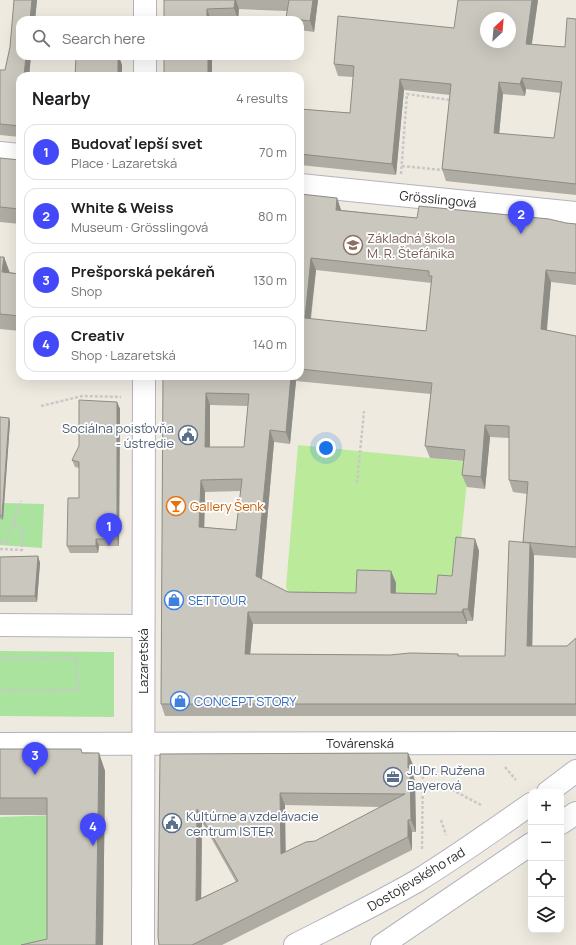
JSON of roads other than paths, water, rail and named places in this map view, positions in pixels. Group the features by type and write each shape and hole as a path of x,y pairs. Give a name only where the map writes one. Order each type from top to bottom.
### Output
{"street":[{"path":"145,0 145,16"},
{"path":"145,60 145,72"},
{"path":"0,153 16,155"},
{"name":"Grösslingová","path":"304,185 576,213"},
{"name":"Lazaretská","path":"143,945 144,380"},
{"path":"0,625 143,626"},
{"name":"Továrenská","path":"0,744 576,743"},
{"path":"552,789 576,771"},
{"name":"Dostojevského rad","path":"295,945 365,910 418,880 474,844 528,806"},
{"path":"564,821 576,813"},
{"path":"382,945 528,846"}],"place":[{"name":"White & Weiss","path":"521,234"},
{"name":"Základná škola M. R. Štefánika","path":"353,245"},
{"name":"Sociálna poisťovňa - ústredie","path":"188,435"},
{"name":"Gallery Šenk","path":"176,506"},
{"name":"Budovať lepší svet","path":"109,546"},
{"name":"SETTOUR","path":"174,600"},
{"name":"CONCEPT STORY","path":"180,701"},
{"name":"Prešporská pekáreň","path":"35,775"},
{"name":"JUDr. Ružena Bayerová","path":"393,777"},
{"name":"Kultúrne a vzdelávacie centrum ISTER","path":"172,823"},
{"name":"Creativ","path":"93,846"}]}
